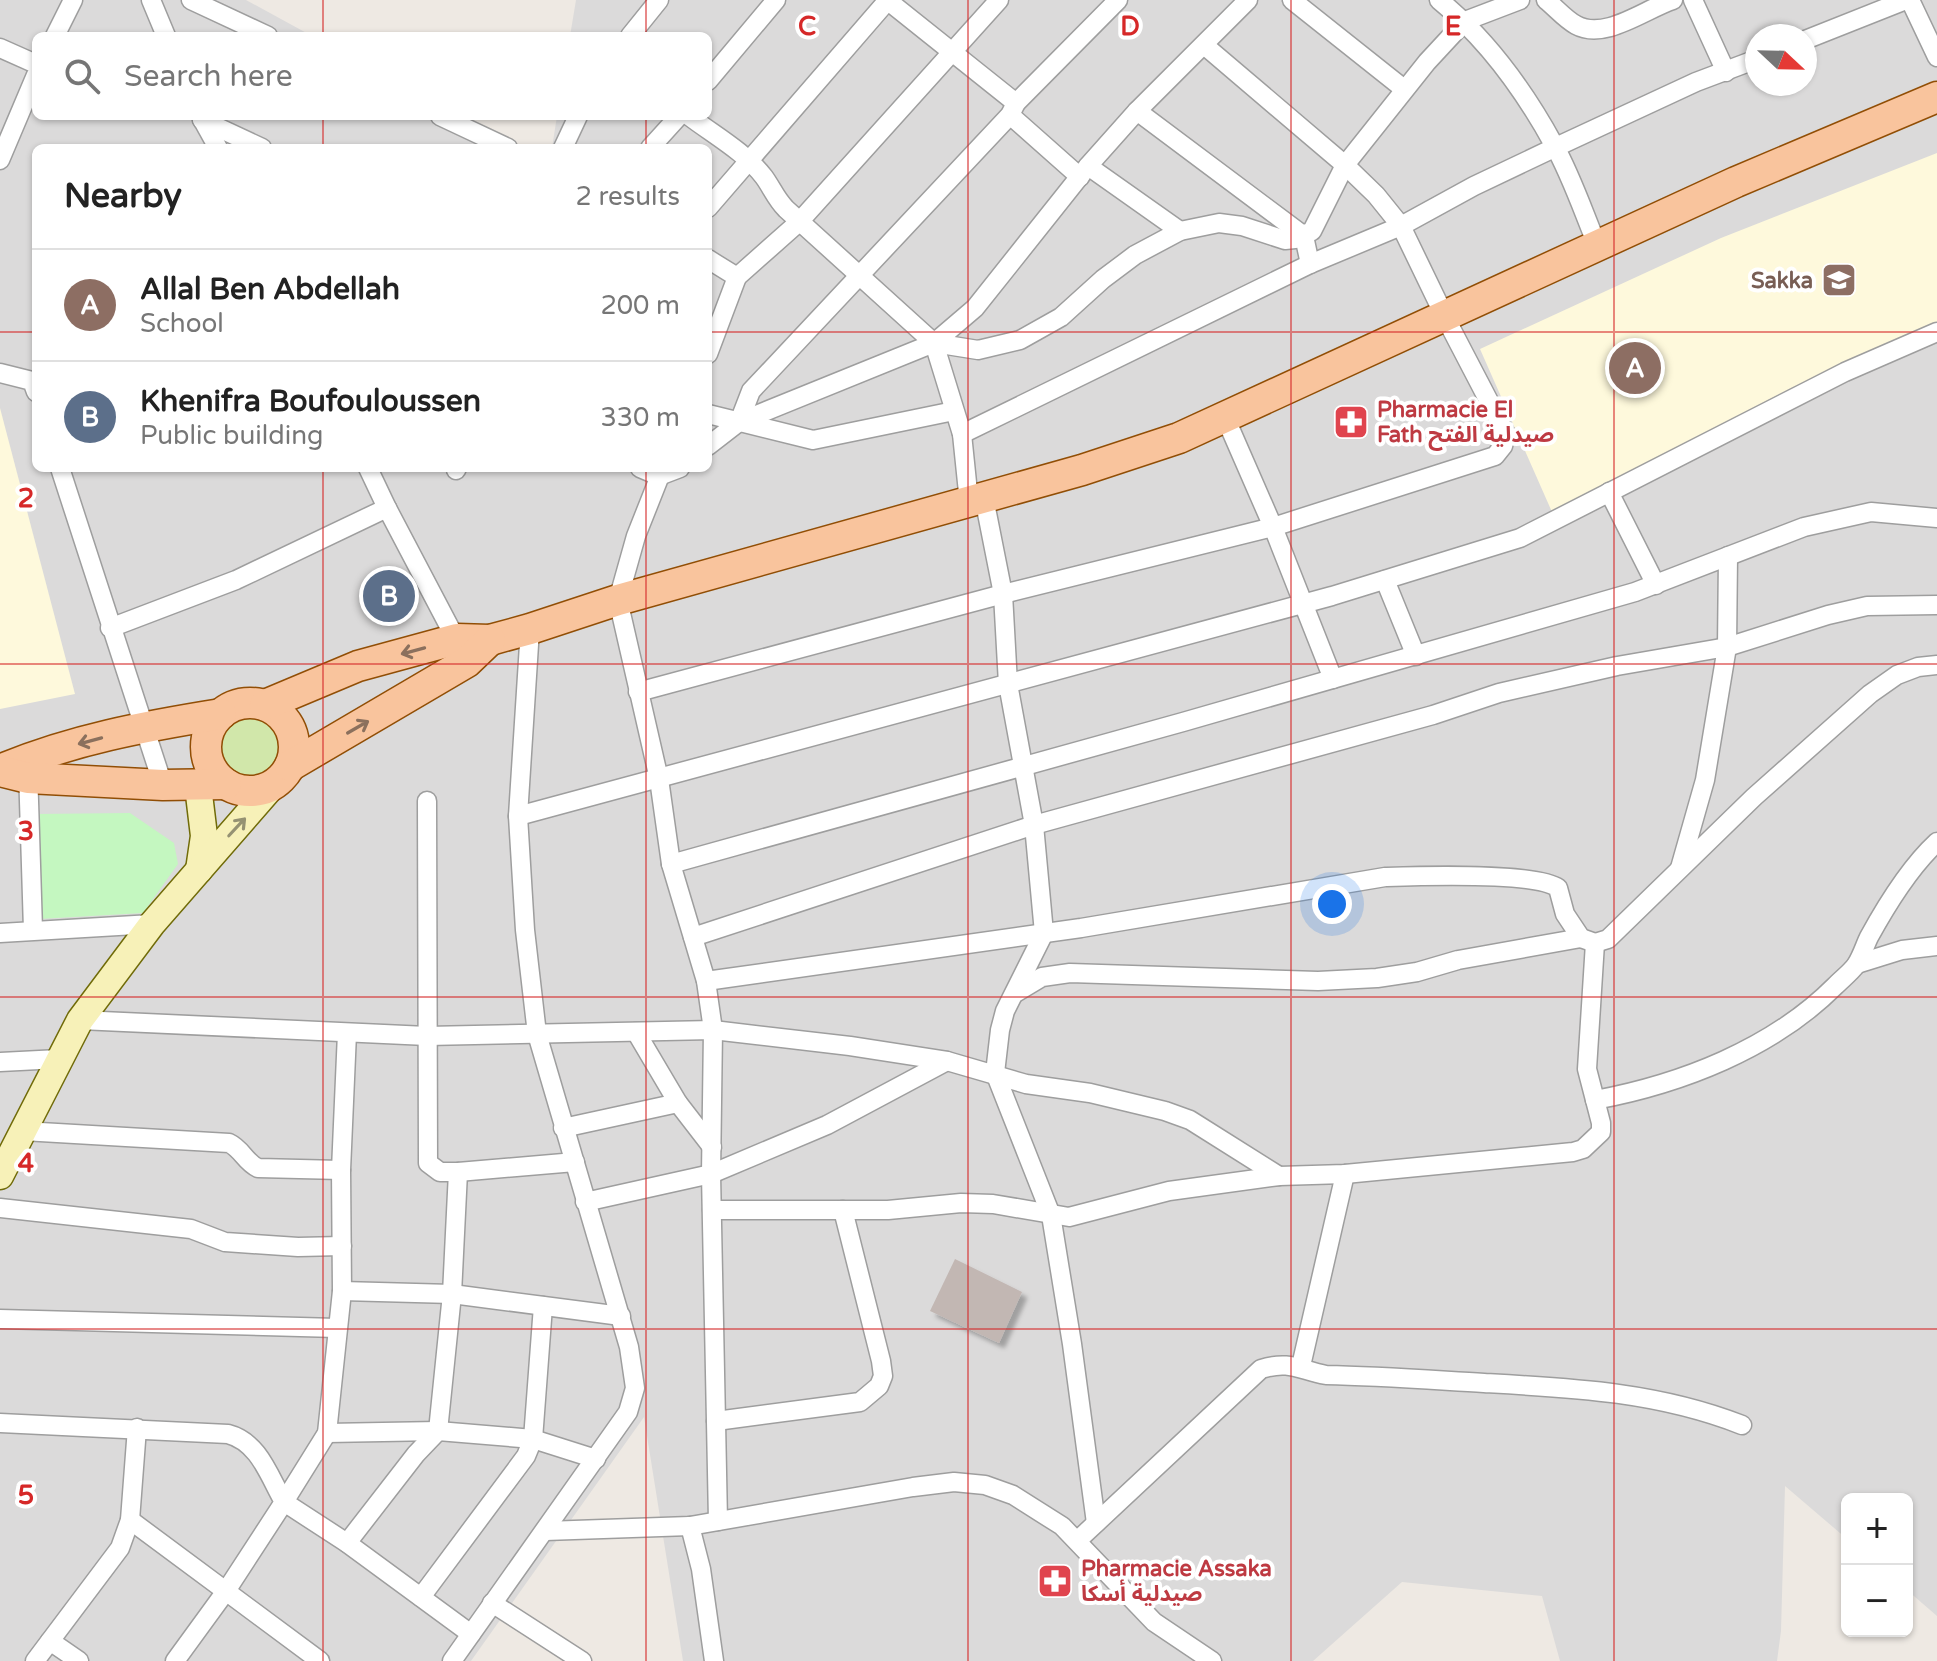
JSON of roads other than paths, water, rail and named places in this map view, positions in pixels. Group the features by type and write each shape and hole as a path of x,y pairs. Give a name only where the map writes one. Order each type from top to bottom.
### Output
{"main road":[{"path":"14,769 163,785 212,785 258,791 462,651 618,600 976,500 1179,438 1736,182 1937,97"},
{"path":"265,705 358,666 462,651"},
{"path":"14,769 143,726 221,714 242,703 265,705 276,711 291,730 294,754 282,775"},
{"path":"212,785 216,775 206,750 212,725 221,714"}],"street":[{"path":"57,32 73,0"},
{"path":"151,0 164,32"},
{"path":"191,0 259,32"},
{"path":"633,32 659,0"},
{"path":"712,76 776,0"},
{"path":"712,203 888,0 1084,171 1180,231"},
{"path":"712,343 737,277 799,222 999,0"},
{"path":"739,422 751,391 1118,0"},
{"path":"712,443 739,422 934,343 975,308 1084,171 1137,111 1248,0"},
{"path":"1292,0 1404,89"},
{"path":"1439,0 1465,21 1511,75 1556,147 1598,247"},
{"path":"934,343 978,350 1020,340 1061,317 1135,255 1180,231 1219,223 1242,226 1285,240 1304,236 1312,231 1319,220 1345,165 1404,89 1465,21 1520,0"},
{"path":"1546,0 1573,24 1591,30 1608,28 1661,2"},
{"path":"1693,0 1726,72"},
{"path":"1817,35 1908,0 1937,57"},
{"path":"638,692 1003,594 1273,527 1495,456 1503,446 1506,434 1401,226 1376,195 1345,165 1204,45"},
{"path":"0,48 32,62"},
{"path":"962,434 1310,264 1401,226 1474,186 1556,147 1696,82 1745,64"},
{"path":"0,160 32,84"},
{"path":"1137,111 1304,236 1310,264"},
{"path":"203,120 216,144"},
{"path":"206,120 254,144"},
{"path":"448,120 500,144"},
{"path":"565,144 576,120"},
{"path":"654,144 675,120"},
{"path":"694,120 747,160 764,178 774,196 799,222 934,343 962,434 976,500 1003,594 1008,684 1034,825 1044,933 1014,997"},
{"path":"712,261 737,277"},
{"path":"518,816 1302,604 1520,538 1845,372 1937,332"},
{"path":"0,373 32,383"},
{"path":"712,415 813,440 954,411"},
{"path":"1225,417 1273,527 1333,679"},
{"path":"61,472 163,785"},
{"path":"370,472 462,651"},
{"path":"661,472 636,536 618,600 659,779 671,864 706,981 713,1030 711,1174 718,1521"},
{"path":"1609,492 1656,585"},
{"path":"110,628 236,580 387,508"},
{"path":"671,864 1416,656 1656,585 1776,536 1845,516 1871,512 1937,518"},
{"path":"1680,868 1705,780 1727,647 1728,556"},
{"path":"1385,580 1416,656"},
{"path":"693,937 1034,825 1433,715 1499,693 1617,666 1727,647 1867,606 1937,605"},
{"path":"452,1661 628,1412 635,1388 634,1368 621,1316 537,1034 525,930 518,816 530,629"},
{"path":"1096,1523 1051,1215 995,1073 1005,1011 1020,989 1042,977 1070,973 1318,981 1377,978 1417,972 1458,960 1608,939 1776,777 1870,694 1897,675 1918,667 1937,665"},
{"path":"14,769 33,930"},
{"path":"0,1176 80,1020 152,924 282,775"},
{"path":"199,870 212,785"},
{"path":"427,801 428,1163 440,1172 458,1172 575,1162"},
{"path":"1595,1100 1644,1090 1728,1058 1784,1029 1822,999 1857,964 1893,898 1937,842"},
{"path":"706,981 1044,933 1361,879 1435,876 1539,879 1558,888 1565,914 1588,940 1587,1069 1601,1123 1601,1132 1583,1149 1573,1152 1345,1174 1279,1176 1169,1191 1069,1217 993,1204 843,1210 712,1210"},
{"path":"0,933 152,924"},
{"path":"1857,964 1902,950 1937,946"},
{"path":"80,1020 427,1036 713,1030 947,1061 1026,1084 1090,1093 1165,1111 1190,1120 1279,1176"},
{"path":"636,1032 678,1103 712,1147"},
{"path":"175,1661 226,1591 327,1433 342,1291 341,1170 347,1033"},
{"path":"0,1062 59,1059"},
{"path":"585,1202 711,1174 827,1125 947,1061"},
{"path":"563,1128 678,1103"},
{"path":"23,1131 229,1143 237,1147 248,1163 258,1168 341,1170"},
{"path":"347,1543 416,1454 438,1431 452,1294 458,1172"},
{"path":"1301,1366 1345,1174"},
{"path":"0,1208 191,1229 225,1242 298,1247 342,1246"},
{"path":"716,1421 860,1402 879,1386 883,1376 881,1361 843,1210"},
{"path":"342,1291 452,1294 621,1316"},
{"path":"421,1597 526,1456 533,1439 543,1306"},
{"path":"0,1319 337,1328"},
{"path":"1078,1540 1261,1369 1276,1364 1301,1366 1326,1375 1609,1392 1658,1399 1705,1411 1742,1425"},
{"path":"0,1423 137,1428 238,1437 255,1450 284,1502 347,1543 471,1634"},
{"path":"35,1661 120,1548 130,1520 137,1428"},
{"path":"327,1433 438,1431 533,1439 596,1459"},
{"path":"545,1531 690,1526 954,1482 985,1485 1013,1495 1062,1526 1154,1622 1212,1661"},
{"path":"130,1520 320,1661"},
{"path":"690,1526 701,1569 714,1661"},
{"path":"492,1603 582,1661"},
{"path":"50,1641 79,1661"}],"place":[{"name":"Sakka","path":"1839,280"},
{"name":"Allal Ben Abdellah","path":"1635,368"},
{"name":"Pharmacie El Fath صيدلية الفتح","path":"1351,422"},
{"name":"Khenifra Boufouloussen","path":"389,596"},
{"name":"Pharmacie Assaka صيدلية أسكا","path":"1055,1581"}]}
